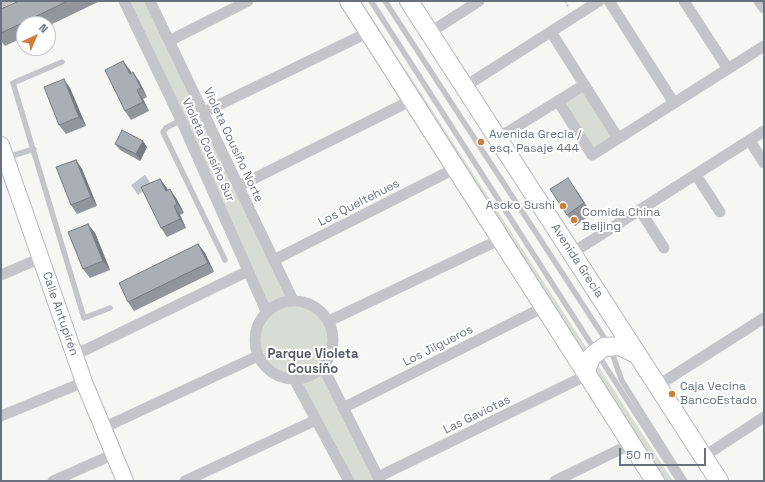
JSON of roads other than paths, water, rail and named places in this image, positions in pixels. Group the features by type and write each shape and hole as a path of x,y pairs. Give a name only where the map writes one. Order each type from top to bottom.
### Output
{"main road":[{"path":"349,1 655,481"},
{"name":"Avenida Grecia","path":"409,1 702,457 719,481"},
{"path":"587,375 589,362 602,349 620,346 636,354"},
{"path":"702,457 708,471 706,481"}],"street":[{"name":"Violeta Cousiño Sur","path":"124,1 181,120 266,311"},
{"name":"Violeta Cousiño Norte","path":"150,1 294,300"},
{"path":"169,41 248,1"},
{"path":"429,33 479,1"},
{"path":"464,87 599,1"},
{"path":"610,1 674,103"},
{"path":"684,1 728,69"},
{"path":"760,1 764,8"},
{"path":"204,112 369,32"},
{"path":"551,32 618,138"},
{"path":"558,101 592,155 764,46"},
{"path":"498,138 584,85"},
{"path":"238,186 412,100"},
{"path":"572,253 764,131"},
{"path":"750,141 764,163"},
{"name":"Calle Antupirén","path":"3,152 84,382 125,481"},
{"name":"Los Queltehues","path":"274,260 456,168"},
{"path":"696,174 720,212"},
{"path":"640,210 664,248"},
{"path":"329,322 501,239"},
{"path":"1,275 41,258"},
{"path":"75,355 248,271"},
{"path":"294,300 315,306 329,322 334,337 332,353 323,367 310,376 294,379 279,376 267,368 258,356 254,340 257,325 266,311 279,303 294,300"},
{"name":"Los Jilgueros","path":"343,408 544,307"},
{"path":"657,386 764,318"},
{"path":"103,428 258,356"},
{"path":"323,367 379,479"},
{"name":"Las Gaviotas","path":"379,479 587,375"},
{"path":"294,379 349,481"},
{"path":"1,416 84,382"},
{"path":"702,457 764,418"},
{"path":"185,481 316,420"},
{"path":"555,481 631,444"},
{"path":"53,481 114,454"}],"lane":[{"path":"1,5 10,1"},
{"path":"372,1 602,349 679,481"},
{"path":"385,1 685,481"},
{"path":"62,62 13,83 84,318 110,308"},
{"path":"181,120 166,128 163,132 225,260"},
{"path":"3,152 34,149"}],"place":[{"name":"Avenida Grecia / esq. Pasaje 444","path":"481,142"},
{"name":"Asoko Sushi","path":"563,206"},
{"name":"Comida China Beijing","path":"574,220"},
{"name":"Caja Vecina BancoEstado","path":"672,394"}],"district":[{"name":"Parque Violeta Cousiño","path":"313,362"}]}
